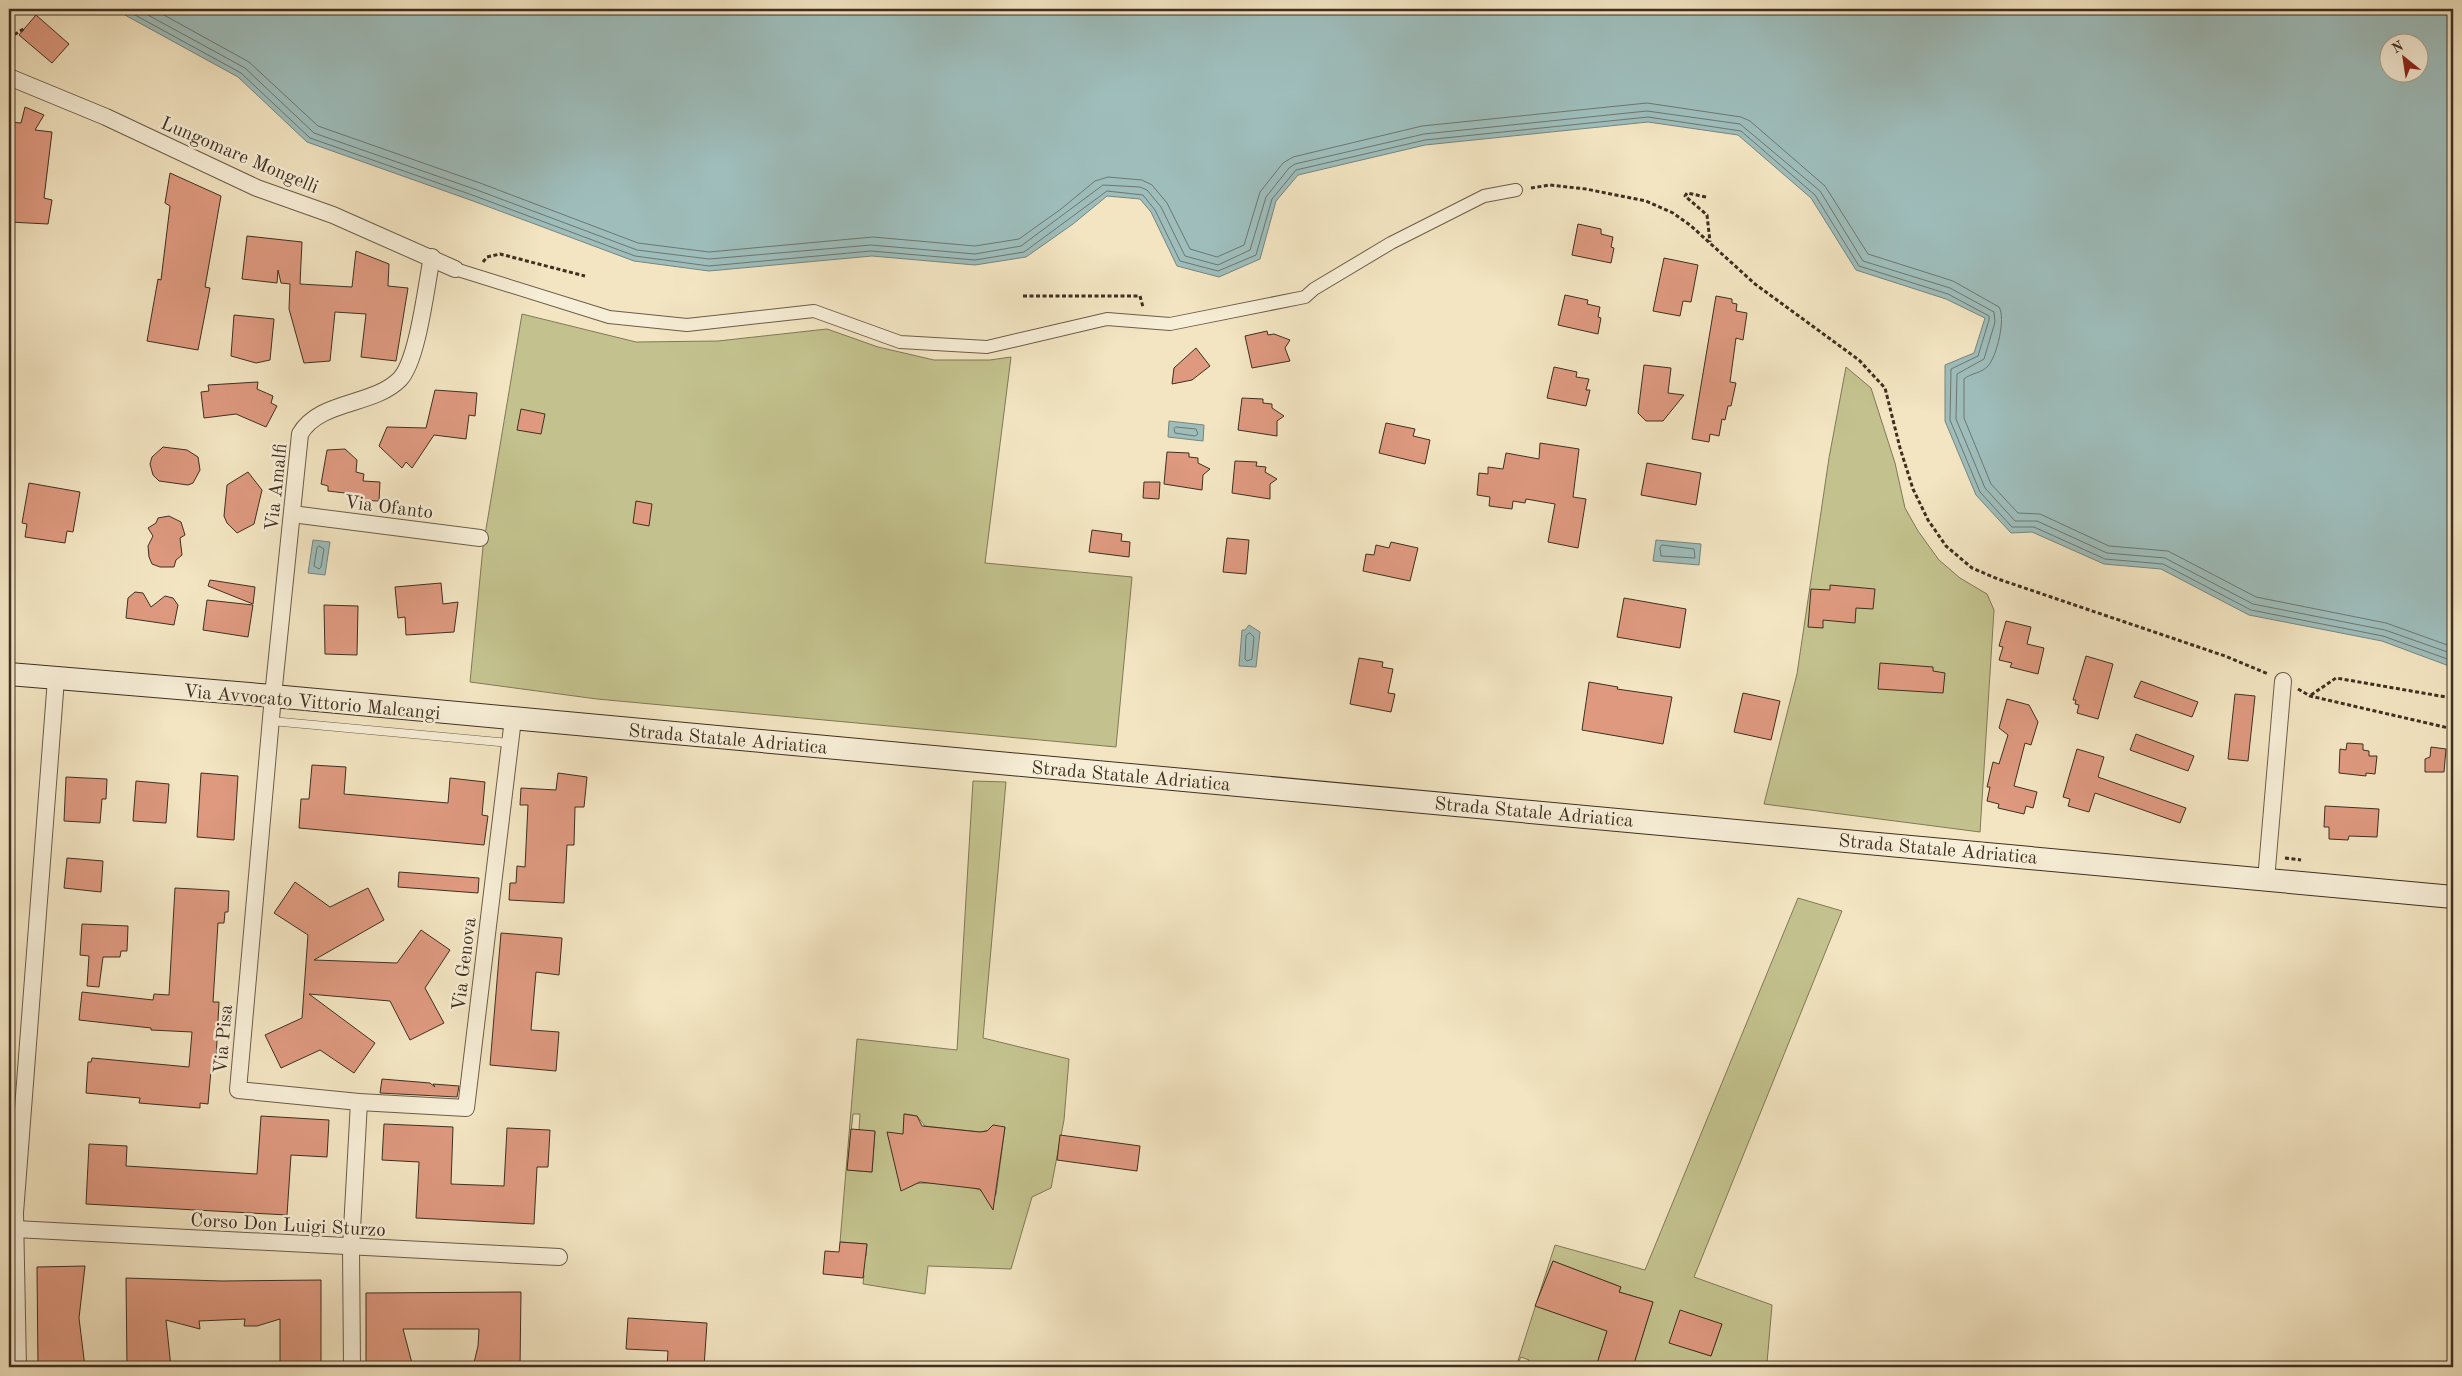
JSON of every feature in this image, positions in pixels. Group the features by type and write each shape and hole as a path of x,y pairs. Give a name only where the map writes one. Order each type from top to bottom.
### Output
{"main road":[{"name":"Via Avvocato Vittorio Malcangi","path":"9,674 615,728"},
{"name":"Strada Statale Adriatica","path":"615,728 1904,845 2453,897"}],"street":[{"name":"Lungomare Mongelli","path":"9,77 106,117 257,188 333,215 432,257 455,269"},
{"path":"455,269 609,317 687,326 814,311 900,342 987,347 1107,319 1170,324 1305,297 1314,289 1391,243 1484,196 1516,190"},
{"name":"Via Amalfi","path":"281,697 292,514 300,434 304,427 326,413 392,385 406,370 412,358 432,257"},
{"name":"Via Ofanto","path":"292,514 480,538"},
{"path":"18,1367 13,1227 56,679"},
{"path":"2266,880 2283,681"},
{"name":"Via Pisa","path":"281,697 271,721 238,1090 360,1102"},
{"name":"Via Genova","path":"360,1102 466,1108 513,719"},
{"path":"352,1367 351,1247 360,1102"},
{"name":"Corso Don Luigi Sturzo","path":"13,1227 559,1257"}],"lane":[{"name":"Via Avvocato Vittorio Malcangi","path":"271,721 510,744"}],"path":[{"path":"9,38 25,28"},
{"path":"1516,190 1550,185 1586,189 1646,201 1673,213 1710,243 1754,284 1859,360 1884,388 1902,456 1913,489 1928,520 1946,546 1972,568 1998,579 2225,656 2283,681 2310,696 2453,729"},
{"path":"1706,196 1687,193 1685,196 1707,216 1710,243"},
{"path":"474,275 487,257 500,254 585,276"},
{"path":"1023,296 1140,296 1147,322"},
{"path":"2310,696 2336,678 2446,697"},
{"path":"2284,849 2282,858 2314,862 2312,884"}],"shaded area":[{"path":"522,314 636,342 718,341 827,329 878,347 934,360 990,360 1011,357 985,563 1132,577 1116,747 597,699 470,682 483,547"},
{"path":"1846,367 1871,388 1895,463 1905,508 1918,531 1939,560 1960,578 1987,594 1994,610 1980,832 1764,804 1797,674 1829,458"},
{"path":"973,781 1006,782 983,1038 1069,1059 1064,1120 1051,1188 1032,1197 1011,1269 928,1266 925,1294 863,1284 864,1275 856,1274 858,1256 866,1256 867,1244 840,1242 857,1039 957,1050","holes":["853,1114 860,1114 859,1130 875,1132 872,1172 847,1170","905,1114 917,1116 925,1126 980,1132 1005,1127 996,1195 992,1198 977,1189 949,1184 918,1183 900,1186"]},
{"path":"1798,898 1842,911 1694,1277 1772,1305 1767,1363 1775,1367 1633,1367 1653,1302 1619,1292 1621,1287 1553,1261 1536,1306 1607,1331 1596,1367 1527,1367 1529,1360 1521,1357 1516,1367 1555,1245 1645,1270","holes":["1722,1324 1711,1356 1670,1343"]}],"water":[{"path":"114,9 2453,9 2453,665 2449,666 2382,641 2249,615 2161,569 2104,564 2032,532 2011,533 1976,495 1945,421 1945,365 1974,353 1985,318 1946,299 1856,270 1811,198 1738,135 1648,122 1425,145 1298,175 1276,201 1260,259 1219,277 1177,266 1151,212 1140,199 1107,196 1073,224 1026,257 975,265 872,256 709,271 634,261 307,142 238,77"},
{"path":"1169,421 1204,425 1203,441 1168,437"},
{"path":"313,540 330,542 325,575 308,573"},
{"path":"1656,540 1701,544 1699,565 1653,561"},
{"path":"1249,625 1260,632 1256,667 1239,666 1242,630 1245,630"}],"building":[{"path":"36,15 69,44 52,63 19,35"},
{"path":"25,107 44,115 35,130 52,132 44,198 52,200 48,224 9,222 9,122 21,123"},
{"path":"170,173 221,196 205,287 210,288 198,350 147,341 158,279 161,280 170,206 165,203"},
{"path":"1578,224 1601,229 1601,234 1613,237 1611,247 1614,248 1611,263 1572,255"},
{"path":"247,236 302,242 300,284 352,287 356,251 389,264 388,286 408,288 396,361 361,357 366,314 335,312 330,361 304,363 289,309 290,284 281,283 278,270 277,283 242,279"},
{"path":"1664,258 1698,265 1691,302 1683,301 1680,316 1653,311"},
{"path":"1565,295 1588,300 1587,304 1600,307 1598,317 1601,318 1598,334 1558,325"},
{"path":"1716,296 1732,299 1732,303 1737,304 1736,311 1747,313 1743,340 1736,338 1730,382 1736,383 1731,406 1728,406 1725,420 1722,419 1719,436 1710,434 1709,442 1692,439"},
{"path":"234,315 274,319 270,360 256,363 231,356"},
{"path":"1267,331 1268,335 1274,334 1290,340 1285,348 1290,361 1252,368 1245,336"},
{"path":"1196,348 1210,366 1192,380 1172,384 1174,368"},
{"path":"1644,365 1671,368 1668,393 1684,395 1663,421 1646,421 1638,413"},
{"path":"1554,367 1577,372 1576,377 1589,379 1586,390 1590,390 1586,406 1547,398"},
{"path":"258,382 257,389 273,396 271,403 277,406 266,427 236,414 204,418 201,392 209,391 208,385"},
{"path":"435,390 477,393 475,416 469,415 466,439 434,435 412,468 406,462 402,468 379,446 387,427 426,428"},
{"path":"1242,398 1263,399 1263,403 1272,404 1272,408 1284,416 1277,421 1277,436 1238,430"},
{"path":"521,409 545,414 541,434 517,430"},
{"path":"1386,423 1415,429 1413,436 1430,440 1425,464 1379,453"},
{"path":"1540,443 1579,449 1573,497 1586,499 1578,548 1548,542 1555,504 1526,499 1525,503 1513,501 1512,509 1489,506 1490,497 1477,495 1479,473 1488,474 1488,467 1503,469 1506,453 1539,459"},
{"path":"163,447 187,450 198,457 200,470 193,483 188,485 159,481 153,475 150,464 152,457"},
{"path":"345,449 357,460 356,472 364,474 363,481 380,482 379,501 351,500 353,494 328,491 328,486 321,484 327,450"},
{"path":"1167,452 1189,453 1189,457 1198,458 1198,463 1210,469 1203,475 1202,490 1164,484"},
{"path":"1235,461 1257,462 1256,466 1266,467 1265,472 1277,479 1270,484 1270,499 1232,493"},
{"path":"1647,463 1701,473 1696,505 1641,495"},
{"path":"248,472 262,490 254,524 237,533 227,523 224,516 227,485"},
{"path":"1144,482 1160,482 1159,499 1143,498"},
{"path":"29,483 80,492 73,532 67,531 65,543 25,537 27,524 22,523"},
{"path":"636,501 652,504 649,526 633,523"},
{"path":"169,516 181,522 185,535 180,538 182,555 176,560 174,567 160,567 152,564 149,557 148,546 153,536 148,528 156,523 158,518"},
{"path":"1092,530 1122,534 1121,541 1130,542 1129,557 1089,552"},
{"path":"1227,538 1249,540 1246,574 1223,572"},
{"path":"1391,542 1418,548 1410,581 1363,571 1366,554 1374,555 1376,545 1389,548"},
{"path":"210,580 255,587 253,604 208,586"},
{"path":"441,583 443,604 458,602 454,632 406,635 405,617 398,618 395,587"},
{"path":"1830,585 1875,589 1873,609 1856,608 1855,623 1823,620 1823,628 1808,627 1811,589 1830,590"},
{"path":"135,592 143,593 151,607 165,596 173,598 178,605 174,625 126,618 128,598"},
{"path":"1624,598 1686,609 1680,648 1617,637"},
{"path":"207,600 253,605 248,637 203,630"},
{"path":"324,605 358,606 357,655 325,654"},
{"path":"2006,621 2031,627 2027,644 2044,648 2038,674 2010,667 2012,663 1999,660 2003,647 1999,646"},
{"path":"2086,656 2113,664 2098,719 2077,713 2079,705 2075,704 2076,700 2073,700"},
{"path":"1359,658 1383,662 1382,667 1393,669 1388,693 1395,694 1391,712 1350,704"},
{"path":"1880,663 1933,667 1933,671 1945,673 1943,693 1878,689"},
{"path":"2141,681 2198,702 2192,717 2134,697"},
{"path":"1589,682 1618,687 1617,689 1672,697 1663,744 1582,730"},
{"path":"1743,693 1780,701 1771,740 1734,732"},
{"path":"2235,694 2255,696 2248,761 2228,759"},
{"path":"2007,699 2029,705 2038,722 2031,745 2025,743 2014,786 2037,792 2033,808 2026,806 2024,814 1998,808 1999,804 1987,801 1990,787 1987,787 1993,762 1999,764 2008,735 1999,728"},
{"path":"2136,734 2194,756 2188,771 2130,750"},
{"path":"2347,743 2363,744 2363,750 2369,751 2369,756 2377,756 2375,774 2366,773 2366,776 2339,773 2340,749 2346,750"},
{"path":"2431,747 2446,749 2444,772 2425,772 2425,759 2430,757"},
{"path":"2077,749 2104,757 2098,777 2186,808 2180,823 2095,793 2089,812 2068,806 2070,799 2063,797"},
{"path":"312,765 346,767 344,794 448,803 450,778 485,782 482,815 488,816 484,845 299,828 301,799 309,799"},
{"path":"201,773 238,776 234,840 197,837"},
{"path":"558,773 587,777 584,807 575,807 574,845 567,845 564,903 509,900 510,883 516,883 517,866 525,867 528,805 520,805 521,788 556,790"},
{"path":"66,777 107,779 106,799 102,799 100,823 64,821"},
{"path":"136,781 169,784 166,823 133,821"},
{"path":"2325,806 2379,809 2377,837 2349,836 2348,840 2329,839 2329,827 2324,827"},
{"path":"67,858 103,861 101,892 64,888"},
{"path":"399,872 479,878 478,893 398,887"},
{"path":"295,882 330,907 368,888 384,920 314,960 397,963 421,930 450,950 425,988 444,1023 410,1040 390,1001 309,994 375,1043 354,1073 320,1050 281,1068 265,1035 302,1018 308,935 274,913"},
{"path":"175,888 229,891 228,912 225,912 224,923 218,923 213,1002 219,1002 216,1059 212,1059 208,1104 200,1103 200,1108 139,1103 140,1098 86,1093 88,1062 91,1062 92,1058 189,1067 192,1032 151,1030 151,1028 79,1020 82,992 153,1000 154,994 169,995"},
{"path":"82,924 128,926 127,951 121,951 120,957 103,957 99,987 87,986 89,956 80,955"},
{"path":"501,933 562,938 559,975 536,972 531,1030 559,1032 556,1071 490,1065"},
{"path":"382,1079 430,1083 435,1087 433,1084 459,1086 457,1097 380,1093"},
{"path":"904,1114 917,1116 922,1126 980,1132 987,1131 993,1125 1005,1127 993,1210 980,1189 920,1182 901,1191 887,1132 903,1134"},
{"path":"261,1116 329,1120 327,1157 291,1155 287,1215 86,1204 89,1144 127,1146 126,1166 257,1174"},
{"path":"384,1124 453,1127 451,1184 504,1186 507,1128 550,1130 548,1167 537,1167 534,1224 416,1218 419,1162 382,1160"},
{"path":"851,1129 875,1131 872,1172 847,1170"},
{"path":"1060,1135 1140,1146 1137,1171 1057,1160"},
{"path":"840,1242 867,1244 863,1278 823,1274 825,1251 839,1252"},
{"path":"1553,1261 1621,1287 1619,1292 1653,1302 1633,1367 1596,1367 1607,1331 1535,1306"},
{"path":"85,1266 79,1318 85,1367 38,1367 37,1267"},
{"path":"126,1278 222,1281 321,1280 321,1367 280,1367 280,1319 257,1326 244,1326 245,1319 199,1321 200,1329 166,1320 171,1367 127,1367"},
{"path":"521,1292 520,1367 473,1367 478,1346 479,1329 403,1329 413,1367 366,1367 366,1293"},
{"path":"1680,1310 1722,1324 1711,1356 1669,1343"},
{"path":"628,1318 707,1323 704,1367 667,1367 668,1351 626,1349"}]}
